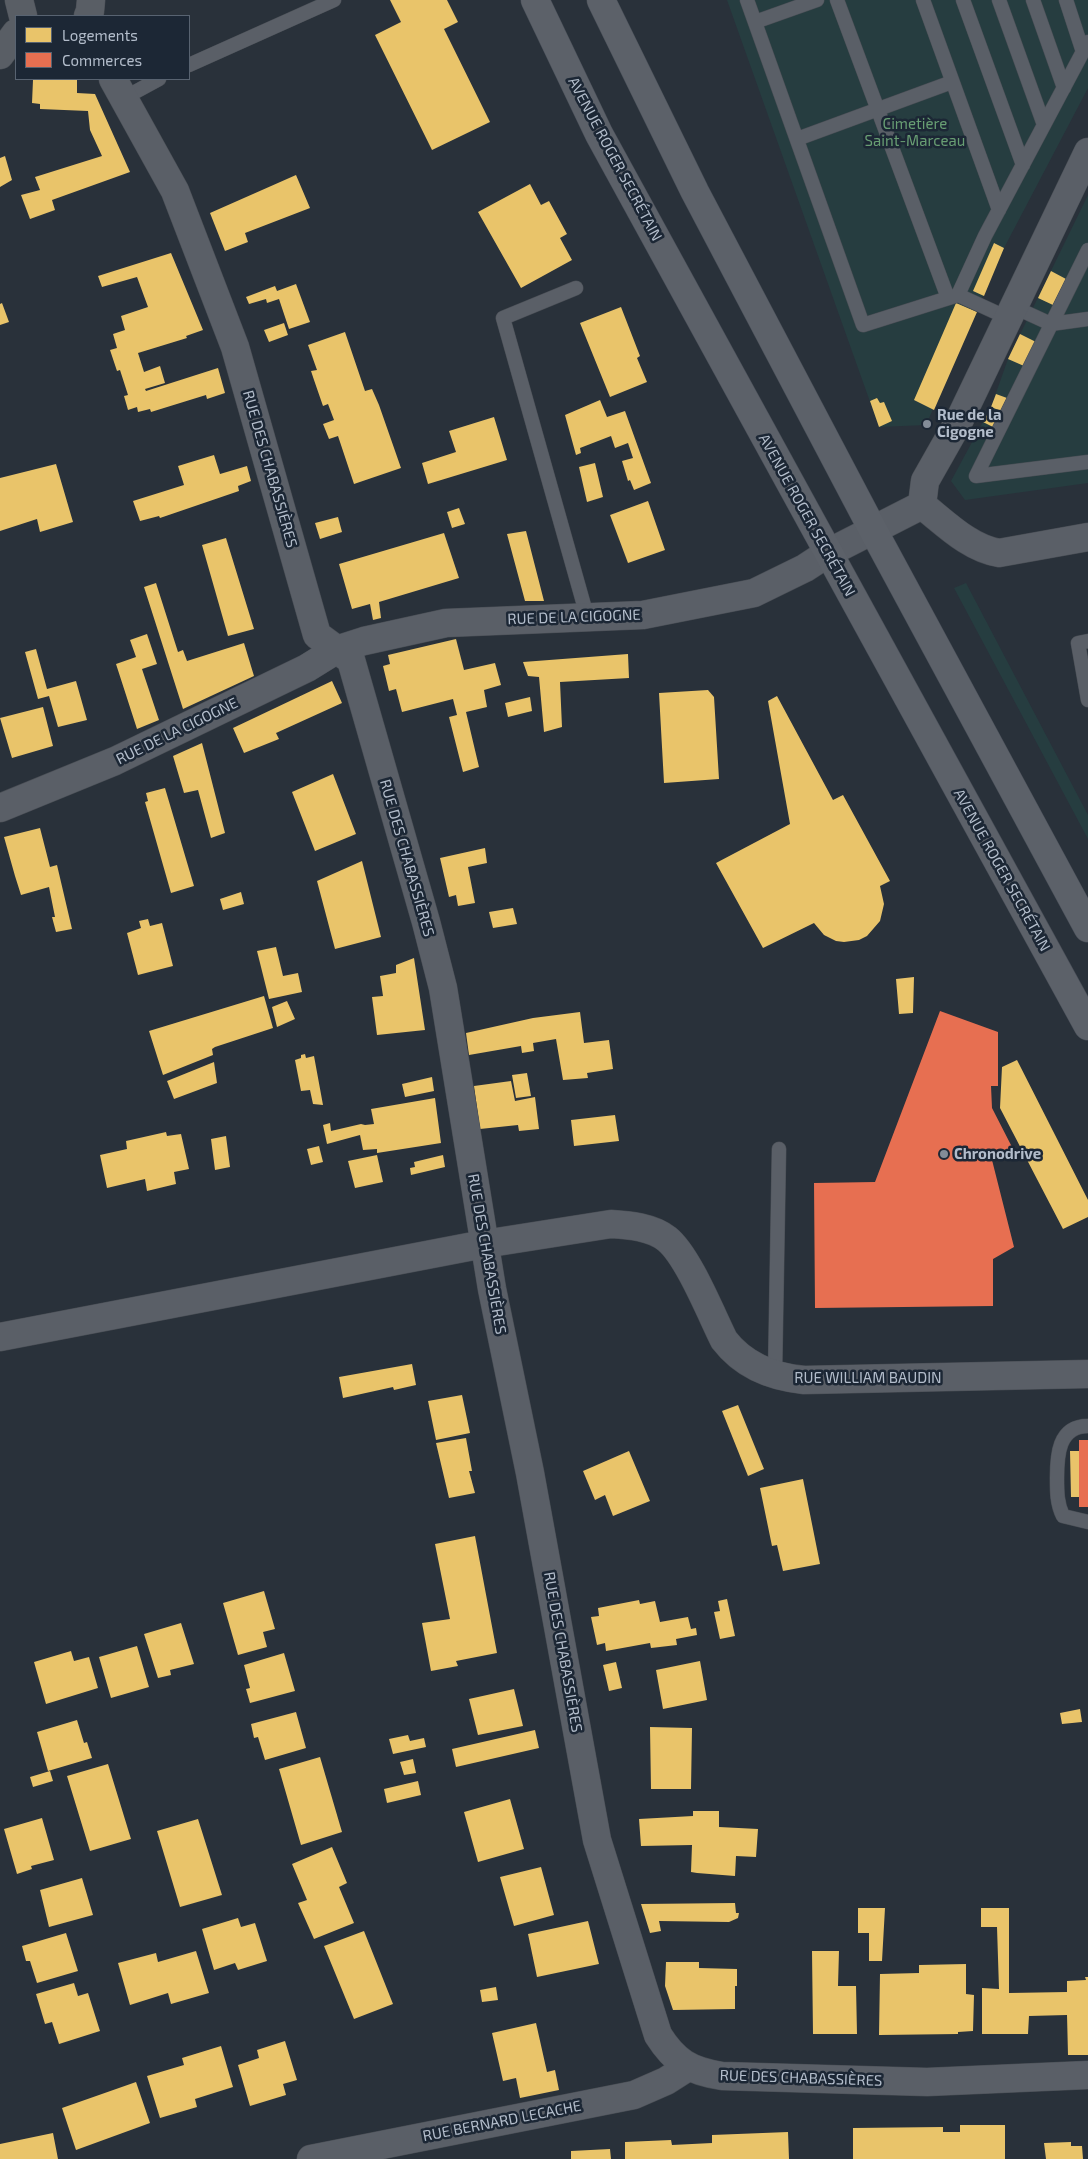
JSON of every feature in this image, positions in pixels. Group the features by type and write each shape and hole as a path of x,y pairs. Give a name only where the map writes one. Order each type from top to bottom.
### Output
{"main road":[{"name":"AVENUE ROGER SECRÉTAIN","path":"535,0 599,134 1088,1026"},
{"path":"601,0 695,192 873,530 1088,928"}],"street":[{"path":"19,0 23,15"},
{"path":"88,15 91,0"},
{"path":"0,55 15,34"},
{"name":"RUE DES CHABASSIÈRES","path":"118,88 175,191 235,347 317,635 350,660 426,922 443,988 484,1244 530,1473 597,1840 658,2035 669,2052 688,2068 705,2074 722,2076 839,2081 926,2082 1088,2075"},
{"path":"1088,152 959,421 925,481 922,505 972,544 989,552 999,553 1088,536"},
{"name":"RUE DE LA CIGOGNE","path":"0,808 115,761 307,668 336,650 370,639 446,622 643,615 754,593 805,568 828,553 922,505"},
{"name":"RUE WILLIAM BAUDIN","path":"0,1338 484,1244 611,1224 631,1225 666,1238 680,1252 724,1340 730,1348 750,1364 775,1375 804,1380 1088,1374"},
{"name":"RUE BERNARD LECACHE","path":"311,2159 634,2095 666,2081 688,2068"}],"lane":[{"path":"190,65 334,0"},
{"path":"747,0 863,326 953,297 1052,324 1088,320"},
{"path":"755,22 817,0"},
{"path":"837,0 953,297"},
{"path":"923,0 999,210"},
{"path":"963,0 1023,165"},
{"path":"999,0 1044,125"},
{"path":"1033,0 1064,88"},
{"path":"953,297 1086,47 1066,0"},
{"path":"118,88 154,80"},
{"path":"797,139 952,82"},
{"path":"1088,250 976,476 1088,462"},
{"path":"576,288 503,318 586,616"},
{"path":"1088,642 1078,643 1088,700"},
{"path":"775,1375 778,1149"},
{"path":"1088,1426 1082,1426 1066,1434 1057,1453 1058,1506 1063,1516 1088,1522"}],"green space":[{"name":"Cimetière Saint-Marceau","path":"727,0 1088,0 1088,88 1004,248 926,425 879,427"},
{"path":"1088,195 1088,483 965,500 951,481 991,407 1008,359"},
{"path":"966,583 1088,815 1088,839 954,588"}],"building: Logements":[{"path":"390,0 447,0 458,22 444,29 490,122 432,150 375,35 401,22"},
{"path":"33,80 77,80 77,93 95,94 130,172 52,200 55,210 30,219 21,195 40,190 35,177 102,156 90,130 88,111 40,109 40,104 32,103"},
{"path":"5,156 12,180 0,187 0,158"},
{"path":"296,175 310,208 245,233 248,242 225,251 210,213"},
{"path":"530,184 541,205 549,201 567,234 560,238 572,260 521,288 478,212"},
{"path":"994,243 1004,248 984,296 973,291"},
{"path":"171,253 203,330 186,336 187,338 138,353 144,372 160,366 165,383 145,389 146,391 218,368 225,393 207,399 206,395 151,412 150,409 138,412 137,407 128,410 124,396 128,395 120,370 117,371 110,350 117,348 113,334 125,330 121,316 148,307 137,277 102,287 98,276"},
{"path":"1051,271 1066,279 1053,305 1038,298"},
{"path":"296,284 310,322 289,329 279,299 267,303 266,299 249,304 246,297 275,286 277,291"},
{"path":"2,303 9,322 0,325 0,304"},
{"path":"956,303 977,312 934,410 914,400"},
{"path":"621,307 640,356 637,358 647,382 610,397 580,323"},
{"path":"284,323 288,335 269,342 264,330"},
{"path":"345,332 365,391 372,389 401,468 354,484 338,436 329,439 323,424 334,420 328,404 323,406 311,371 317,370 308,345"},
{"path":"1020,334 1036,342 1024,366 1008,359"},
{"path":"996,394 1007,398 1001,411 991,407"},
{"path":"877,398 880,403 884,402 892,421 879,427 870,401"},
{"path":"600,400 607,417 625,411 651,483 634,490 630,480 628,481 622,461 633,458 628,443 615,448 611,436 580,448 581,453 576,455 565,415"},
{"path":"989,410 999,414 993,427 983,422"},
{"path":"494,417 507,460 428,484 422,463 456,452 449,431"},
{"path":"214,455 220,474 247,466 251,481 238,486 239,491 160,518 159,516 140,521 133,501 184,485 178,466"},
{"path":"595,463 603,497 587,502 579,467"},
{"path":"56,464 73,522 40,532 37,519 0,531 0,478"},
{"path":"648,501 665,550 628,563 610,515"},
{"path":"459,508 465,524 452,528 447,512"},
{"path":"338,517 342,532 320,539 315,523"},
{"path":"526,531 544,601 525,601 507,534"},
{"path":"444,533 459,578 379,602 381,618 373,620 370,604 352,609 339,564"},
{"path":"226,538 254,629 228,636 202,545"},
{"path":"156,583 178,652 183,650 187,661 244,643 254,676 183,709 144,587"},
{"path":"147,634 157,664 142,669 159,720 137,729 116,664 136,657 130,640"},
{"path":"456,639 464,670 495,663 501,685 484,690 487,707 466,712 479,767 463,772 449,717 457,715 453,699 402,712 396,689 389,691 383,666 390,664 388,655"},
{"path":"36,649 47,689 76,681 87,720 58,727 49,696 38,699 25,652"},
{"path":"628,654 629,678 560,682 562,727 544,732 539,677 528,676 523,662"},
{"path":"332,681 342,703 276,733 279,739 244,753 233,728"},
{"path":"708,690 714,697 719,779 664,783 659,693"},
{"path":"777,696 833,800 843,795 890,881 880,886 884,904 880,921 867,936 859,940 836,941 824,935 814,923 763,948 716,863 790,824 768,701"},
{"path":"530,697 532,711 508,717 505,703"},
{"path":"43,707 53,746 12,758 0,718"},
{"path":"202,743 225,833 211,838 198,790 184,793 173,756"},
{"path":"333,774 356,834 315,851 292,792"},
{"path":"165,788 194,886 171,893 145,802 148,801 146,793"},
{"path":"40,828 50,867 57,865 72,929 56,932 52,917 55,917 49,887 21,895 4,837"},
{"path":"485,848 487,863 468,867 475,903 458,906 456,895 449,897 440,858"},
{"path":"362,861 381,937 335,949 317,881"},
{"path":"241,892 244,904 223,910 220,899"},
{"path":"513,908 517,924 493,928 489,912"},
{"path":"148,919 150,926 162,923 173,966 138,975 127,933 141,928 139,921"},
{"path":"276,947 283,976 298,973 302,992 269,999 257,951"},
{"path":"414,958 425,1030 377,1035 372,997 383,996 380,976 396,973 396,965"},
{"path":"914,977 913,1013 899,1014 896,979"},
{"path":"264,996 273,1028 215,1047 212,1049 213,1055 163,1075 149,1031"},
{"path":"287,1001 295,1019 277,1027 272,1007"},
{"path":"580,1012 584,1043 609,1040 613,1069 587,1073 588,1078 563,1080 556,1039 533,1043 534,1051 522,1053 521,1046 469,1055 466,1033 533,1018"},
{"path":"305,1054 306,1058 314,1056 323,1105 313,1104 310,1090 301,1091 295,1060"},
{"path":"1017,1060 1088,1200 1088,1217 1063,1229 1000,1108 1002,1067"},
{"path":"214,1062 217,1083 174,1099 167,1081"},
{"path":"527,1073 531,1096 516,1098 512,1075"},
{"path":"432,1077 434,1091 405,1097 402,1084"},
{"path":"511,1081 515,1101 535,1097 539,1129 519,1131 518,1125 480,1129 474,1086"},
{"path":"435,1098 441,1143 377,1153 377,1149 363,1150 360,1135 327,1144 323,1125 330,1123 331,1131 361,1124 374,1124 371,1109"},
{"path":"615,1115 619,1141 574,1146 571,1120"},
{"path":"166,1132 167,1136 181,1134 189,1169 174,1172 176,1184 147,1191 145,1179 107,1188 100,1155 127,1149 126,1141"},
{"path":"226,1136 230,1167 215,1170 211,1139"},
{"path":"319,1146 323,1162 311,1165 307,1149"},
{"path":"377,1155 383,1182 355,1188 348,1161"},
{"path":"443,1155 445,1167 411,1175 410,1168 415,1167 414,1162"},
{"path":"412,1364 416,1385 394,1390 393,1387 343,1398 339,1377"},
{"path":"462,1395 470,1433 436,1440 428,1401"},
{"path":"738,1405 764,1469 748,1476 722,1411"},
{"path":"466,1438 472,1471 469,1471 475,1493 449,1498 436,1443"},
{"path":"629,1451 650,1501 613,1516 605,1495 595,1500 583,1471"},
{"path":"1070,1451 1079,1451 1079,1497 1071,1497"},
{"path":"803,1479 820,1564 783,1571 777,1545 772,1546 760,1488"},
{"path":"475,1536 497,1653 456,1661 458,1666 431,1671 422,1623 450,1619 435,1544"},
{"path":"264,1591 275,1629 263,1632 267,1647 238,1655 223,1603"},
{"path":"727,1599 735,1636 720,1639 714,1612 720,1611 718,1601"},
{"path":"639,1600 640,1604 655,1601 660,1622 688,1617 691,1629 696,1628 697,1635 676,1639 677,1645 651,1648 650,1643 606,1651 605,1643 597,1645 591,1617 599,1616 598,1608"},
{"path":"181,1623 194,1664 170,1670 171,1675 158,1678 144,1634"},
{"path":"137,1646 149,1687 111,1698 99,1657"},
{"path":"71,1651 74,1661 89,1657 98,1688 46,1704 34,1662"},
{"path":"284,1653 295,1691 250,1703 246,1689 250,1688 244,1665"},
{"path":"700,1661 707,1700 663,1709 656,1670"},
{"path":"616,1662 622,1688 609,1691 603,1665"},
{"path":"514,1689 523,1726 478,1735 469,1699"},
{"path":"1080,1709 1082,1722 1062,1724 1060,1713"},
{"path":"296,1712 306,1748 265,1760 258,1737 254,1738 251,1724"},
{"path":"77,1720 84,1743 87,1742 92,1758 48,1771 37,1732"},
{"path":"650,1727 692,1728 691,1789 651,1789"},
{"path":"535,1730 539,1748 456,1767 452,1749"},
{"path":"408,1735 410,1741 424,1738 426,1747 393,1754 389,1739"},
{"path":"320,1757 342,1832 301,1845 279,1769"},
{"path":"413,1759 416,1773 404,1775 400,1762"},
{"path":"108,1764 131,1839 90,1851 67,1776"},
{"path":"50,1771 53,1781 33,1787 30,1777"},
{"path":"418,1781 421,1795 387,1803 384,1789"},
{"path":"510,1799 524,1849 478,1862 464,1812"},
{"path":"693,1811 719,1811 719,1827 758,1829 756,1857 736,1856 735,1876 697,1873 691,1872 692,1845 641,1846 639,1819 693,1816"},
{"path":"42,1818 54,1860 31,1866 32,1869 17,1874 4,1829"},
{"path":"198,1819 222,1895 180,1907 157,1831"},
{"path":"332,1847 347,1883 339,1887 354,1923 314,1939 298,1903 307,1900 292,1864"},
{"path":"541,1867 554,1915 514,1926 500,1877"},
{"path":"82,1878 93,1915 49,1927 40,1890"},
{"path":"735,1903 736,1913 739,1913 738,1918 729,1922 659,1921 661,1931 650,1933 641,1904"},
{"path":"858,1908 885,1908 882,1961 869,1961 869,1933 858,1933"},
{"path":"981,1908 1009,1908 1009,1993 1067,1992 1067,1981 1086,1980 1085,1977 1088,1977 1088,2055 1068,2055 1067,2015 1029,2016 1028,2034 982,2034 982,1988 999,1989 997,1927 981,1927"},
{"path":"238,1918 241,1927 255,1923 267,1961 238,1970 235,1963 214,1970 202,1929"},
{"path":"588,1921 599,1964 537,1977 528,1934"},
{"path":"364,1931 393,2004 354,2019 324,1946"},
{"path":"66,1933 78,1971 37,1983 30,1961 26,1961 22,1946"},
{"path":"196,1951 209,1993 171,2004 168,1993 130,2005 118,1963 156,1953 158,1962"},
{"path":"812,1951 839,1951 838,1986 856,1986 857,2034 813,2034"},
{"path":"666,1962 699,1962 699,1968 737,1969 735,2009 673,2010 665,1986"},
{"path":"966,1964 966,1994 974,1995 973,2031 958,2032 958,2034 879,2035 880,1974 919,1973 919,1965"},
{"path":"74,1983 78,1996 88,1993 100,2031 59,2044 52,2022 45,2024 36,1994"},
{"path":"496,1987 498,2000 482,2002 480,1990"},
{"path":"536,2023 547,2072 555,2070 559,2090 520,2098 516,2078 503,2081 492,2033"},
{"path":"285,2041 297,2080 283,2084 286,2095 250,2106 238,2065 259,2058 257,2050"},
{"path":"221,2046 233,2087 195,2099 197,2107 160,2118 147,2076 184,2065 182,2058"},
{"path":"136,2082 150,2123 76,2150 62,2108"},
{"path":"960,2125 1005,2125 1005,2159 853,2159 853,2128 943,2127 943,2132 960,2132"},
{"path":"788,2132 789,2159 625,2159 625,2142 671,2140 672,2145 712,2143 712,2135"},
{"path":"53,2133 58,2159 0,2159 0,2144"},
{"path":"1071,2142 1071,2146 1082,2146 1083,2159 1046,2159 1044,2143"},
{"path":"610,2149 611,2159 571,2159 571,2151"}],"building: Commerces":[{"name":"Chronodrive","path":"940,1011 998,1032 998,1086 991,1086 992,1108 1013,1149 992,1160 1014,1247 993,1259 993,1306 815,1308 814,1183 875,1182"},
{"path":"1079,1440 1088,1440 1088,1507 1079,1507"}],"place":[{"name":"Rue de la Cigogne","path":"927,424"},
{"name":"Chronodrive","path":"944,1154"}]}
